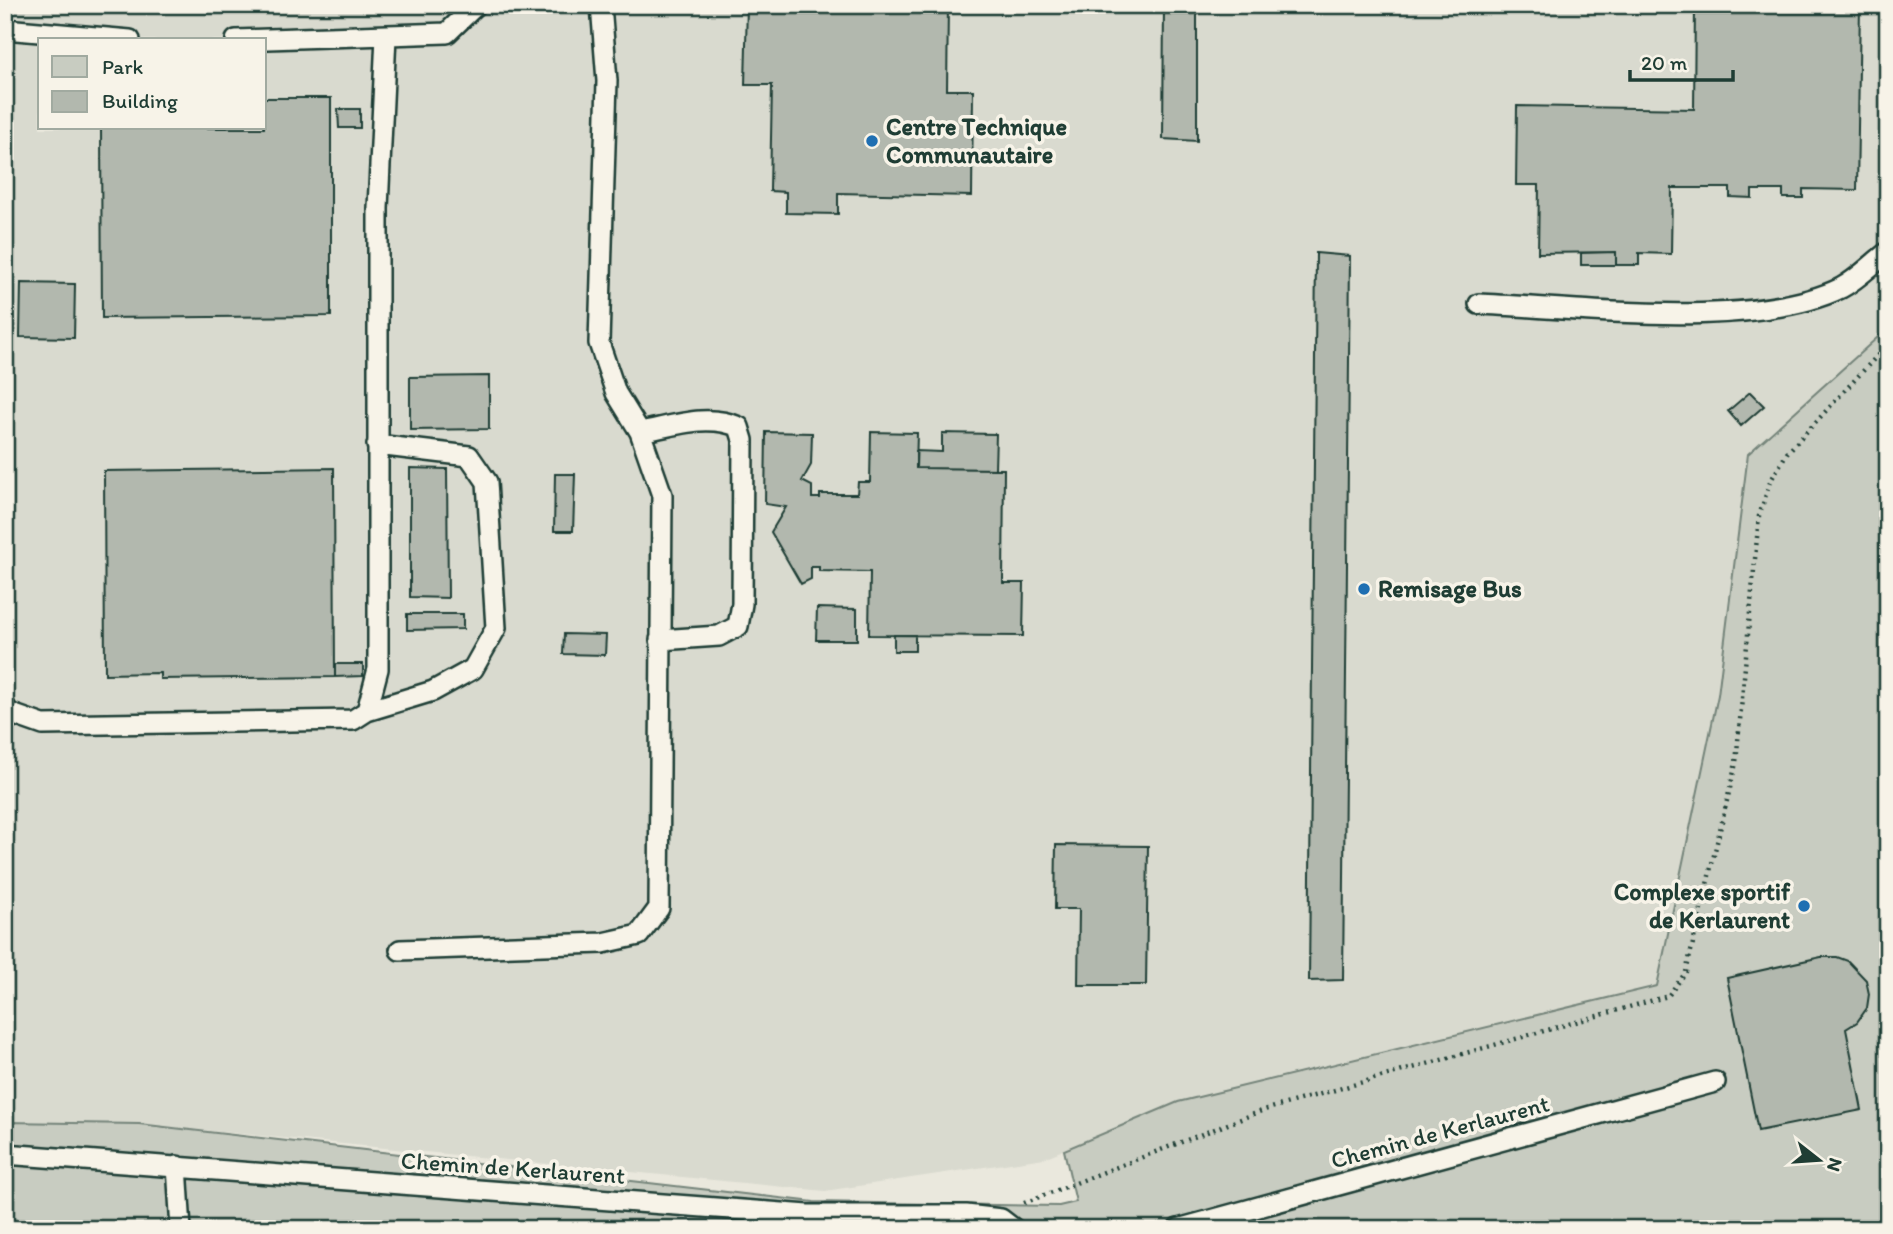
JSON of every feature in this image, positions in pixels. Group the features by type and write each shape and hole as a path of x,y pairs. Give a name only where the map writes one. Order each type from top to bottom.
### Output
{"lane":[{"path":"266,39 447,33 476,5"},
{"path":"400,950 603,943 639,935 659,908 662,495 640,432 615,393 599,343 607,81 601,5"},
{"path":"5,29 107,38"},
{"path":"367,710 377,669 378,208 386,36"},
{"path":"1479,304 1704,314 1786,305 1842,287 1888,252"},
{"path":"640,432 705,420 739,427 743,440 742,604 738,626 719,636 660,640"},
{"path":"5,706 9,713 43,725 354,720 367,710 433,691 473,669 496,628 486,482 469,456 377,445"},
{"name":"Chemin de Kerlaurent","path":"1178,1229 1716,1082"},
{"name":"Chemin de Kerlaurent","path":"5,1154 808,1215 966,1216 1008,1224"},
{"path":"177,1166 181,1229"}],"path":[{"path":"1008,1224 1031,1199 1264,1110 1668,996 1686,972 1736,763 1759,516 1770,482 1787,453 1888,344"}],"shaded area":[{"path":"5,5 1888,5 1888,328 1748,455 1718,695 1658,986 1178,1102 1044,1158 825,1191 139,1124 5,1122"}],"green space":[{"name":"Complexe sportif de Kerlaurent","path":"1888,328 1888,1229 5,1229 5,1122 139,1124 814,1202 1059,1206 1076,1202 1064,1150 1178,1102 1657,986 1718,695 1748,454"}],"building":[{"name":"Centre Technique Communautaire","path":"747,5 948,5 947,90 973,90 972,196 838,193 838,214 786,213 786,192 770,191 772,85 745,85"},
{"path":"1164,5 1197,5 1197,141 1163,139"},
{"path":"1695,5 1860,5 1857,190 1803,189 1803,198 1783,198 1783,190 1752,190 1752,198 1730,197 1730,188 1672,188 1671,254 1639,253 1639,265 1616,265 1616,252 1538,253 1539,185 1516,185 1517,106 1694,109"},
{"path":"266,98 331,98 331,316 102,318 101,130 266,130"},
{"path":"338,109 360,109 360,128 339,128"},
{"path":"1616,252 1616,265 1581,265 1581,253"},
{"path":"1316,253 1350,256 1343,980 1309,981"},
{"path":"21,283 75,284 74,338 20,337"},
{"path":"489,376 489,429 410,430 410,377"},
{"path":"1750,392 1764,406 1741,426 1728,411"},
{"path":"766,432 812,433 811,465 802,481 812,486 812,498 820,498 820,494 857,494 858,482 870,482 871,432 917,433 916,468 1004,469 1003,583 1024,583 1023,636 869,635 870,572 819,571 819,567 811,567 811,579 801,584 771,532 786,507 765,504"},
{"path":"942,433 996,434 995,469 916,468 916,451 942,452"},
{"path":"334,468 335,677 160,679 160,673 105,674 104,471"},
{"path":"410,468 447,469 448,598 410,597"},
{"path":"555,474 575,474 573,531 554,531"},
{"path":"817,608 857,609 857,640 816,640"},
{"path":"407,614 463,614 463,629 407,630"},
{"path":"564,634 606,635 605,655 563,654"},
{"path":"894,635 915,635 915,651 894,651"},
{"path":"335,664 363,664 363,676 335,677"},
{"path":"1056,845 1148,846 1146,985 1078,985 1079,909 1055,909"},
{"path":"1821,957 1837,957 1848,961 1866,980 1869,994 1867,1008 1857,1022 1846,1029 1862,1110 1758,1131 1727,978"}],"place":[{"name":"Centre Technique Communautaire","path":"872,141"},
{"name":"Remisage Bus","path":"1364,589"},
{"name":"Complexe sportif de Kerlaurent","path":"1804,906"}]}
